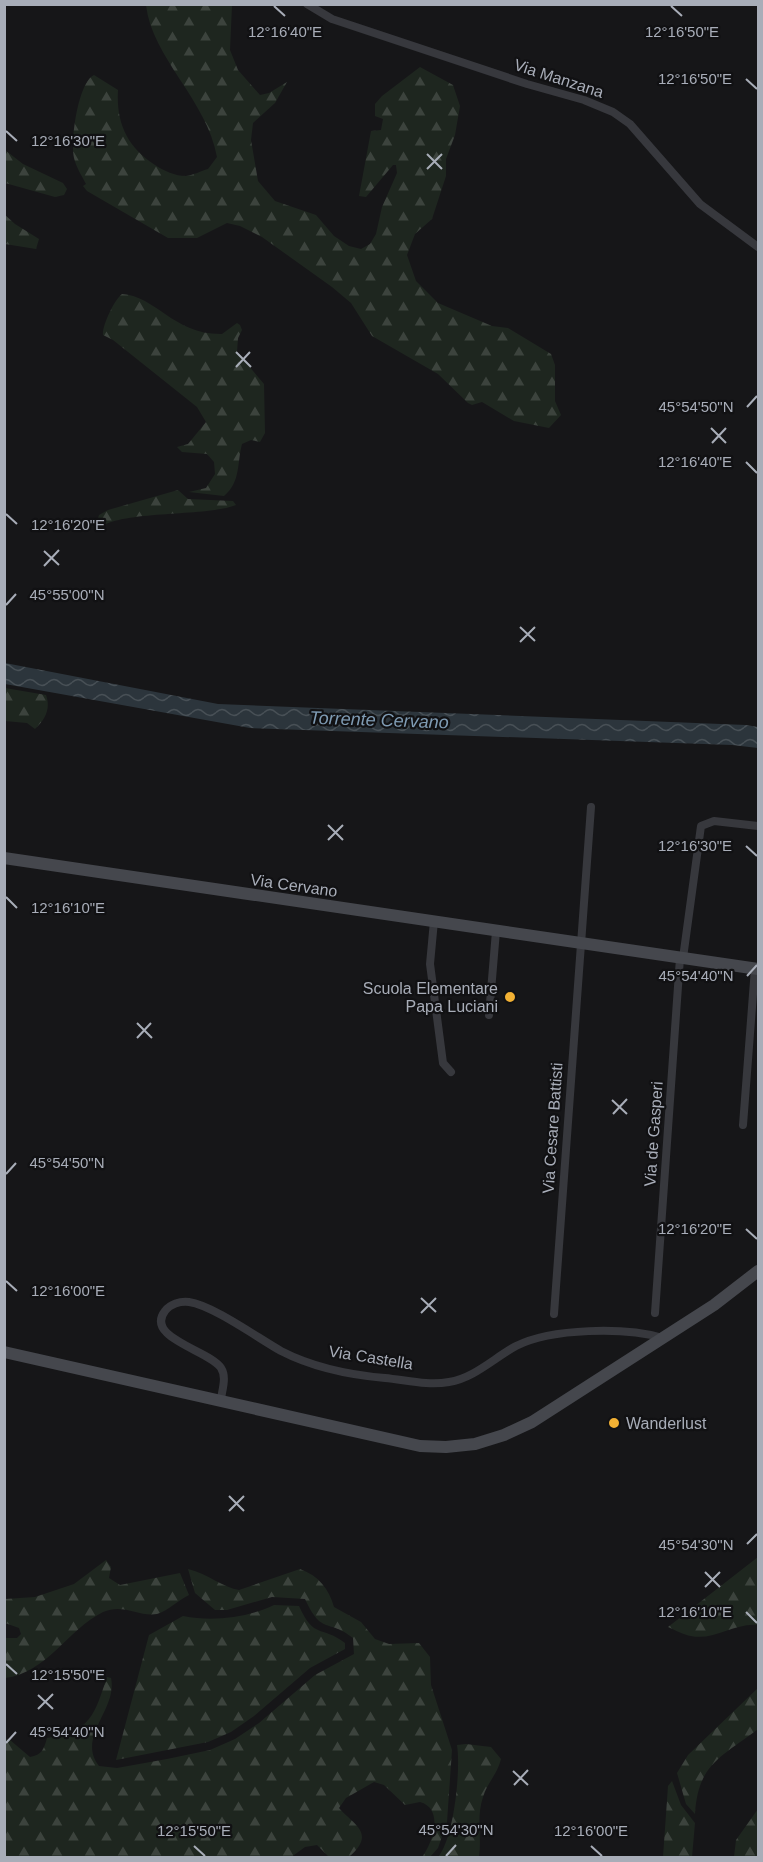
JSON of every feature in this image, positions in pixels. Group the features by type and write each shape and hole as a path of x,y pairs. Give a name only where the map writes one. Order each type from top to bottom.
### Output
{"main road":[{"name":"Via Cervano","path":"4,858 757,968"},
{"path":"4,1352 420,1446 459,1446 490,1440 532,1422 736,1290 759,1271"}],"street":[{"name":"Via Manzana","path":"308,4 332,19 527,84 584,100 613,112 630,124 700,204 759,247"},
{"path":"579,943 591,807"},
{"name":"Via de Gasperi","path":"656,1313 681,958 701,826 714,821 759,826"},
{"path":"434,921 431,972 444,1063 451,1072"},
{"path":"489,1015 496,931"},
{"name":"Via Cesare Battisti","path":"554,1314 579,943"},
{"path":"743,1125 757,968"},
{"name":"Via Castella","path":"220,1399 224,1375 221,1367 206,1354 166,1334 162,1326 162,1315 170,1305 179,1302 198,1304 283,1352 327,1368 376,1377 435,1383 466,1377 518,1345 549,1335 638,1333 663,1338"}],"green space":[{"path":"146,5 232,5 230,50 238,70 260,95 269,93 287,82 275,103 253,123 251,140 258,181 275,201 316,215 334,236 349,246 361,249 370,244 376,234 382,207 397,173 396,165 393,165 366,197 359,196 371,131 381,130 383,119 375,116 375,104 420,67 453,85 460,106 455,135 446,159 446,176 432,219 415,234 407,255 416,281 438,303 492,326 508,328 551,354 555,365 555,401 561,415 549,428 514,421 482,402 472,405 468,403 438,374 372,336 351,303 262,237 240,226 227,223 197,238 168,238 87,191 83,186 86,184 74,158 73,139 80,100 88,80 94,75 118,90 119,113 125,133 137,150 155,165 170,173 186,176 208,169 217,157 203,117 158,43 150,24"},
{"path":"5,150 23,164 63,183 67,189 64,195 55,197 5,183"},
{"path":"4,214 39,239 36,249 5,244"},
{"path":"122,294 145,301 178,322 205,333 222,334 237,323 240,325 242,330 238,338 237,352 264,384 265,433 260,442 251,440 242,444 236,478 224,496 189,492 206,488 215,474 214,462 207,454 182,452 177,447 188,444 206,422 197,407 113,340 103,335 109,313"},
{"path":"178,490 188,499 233,501 236,505 222,509 126,518 110,522 99,528 96,525 99,515 108,510"},
{"path":"5,688 46,695 48,705 46,714 35,729 27,723 5,721"},
{"path":"758,1557 758,1625 741,1626 700,1637 685,1635 668,1627"},
{"path":"106,1560 111,1567 109,1578 120,1585 180,1573 189,1595 157,1614 144,1614 124,1609 103,1612 78,1629 45,1660 20,1674 5,1678 5,1638 17,1638 21,1634 19,1628 5,1623 5,1599 35,1597 74,1584"},
{"path":"188,1569 239,1590 300,1569 313,1575 322,1584 334,1607 361,1622 375,1639 389,1644 419,1643 430,1657 431,1685 452,1750 447,1822 438,1848 430,1857 422,1857 434,1827 432,1812 428,1806 420,1802 405,1805 384,1785 374,1782 346,1798 339,1808 356,1825 362,1836 357,1849 349,1857 329,1857 317,1845 305,1847 290,1858 5,1857 5,1739 10,1740 30,1757 37,1755 47,1738 73,1731 89,1720 107,1677 111,1678 112,1689 92,1744 93,1755 99,1766 117,1768 210,1750 235,1739 259,1723 315,1675 354,1654 353,1638 316,1618 305,1599 272,1597 227,1610 215,1610 195,1593"},
{"path":"274,1605 299,1606 309,1624 345,1643 345,1649 310,1668 254,1716 231,1732 208,1742 116,1760 149,1635 183,1616 206,1619 229,1618"},
{"path":"758,1688 758,1729 723,1755 707,1772 697,1797 695,1814 686,1804 677,1773 688,1755"},
{"path":"457,1745 491,1747 501,1759 481,1805 479,1857 438,1857 444,1848 455,1803 458,1770"},
{"path":"672,1781 681,1805 695,1823 692,1857 663,1857 668,1786"},
{"path":"758,1809 758,1857 734,1857 736,1840"}],"water":[{"name":"Torrente Cervano","path":"5,663 218,704 746,725 758,727 758,748 732,745 250,728 5,684"}],"place":[{"name":"Scuola Elementare Papa Luciani","path":"510,997"},
{"name":"Wanderlust","path":"614,1423"}]}
